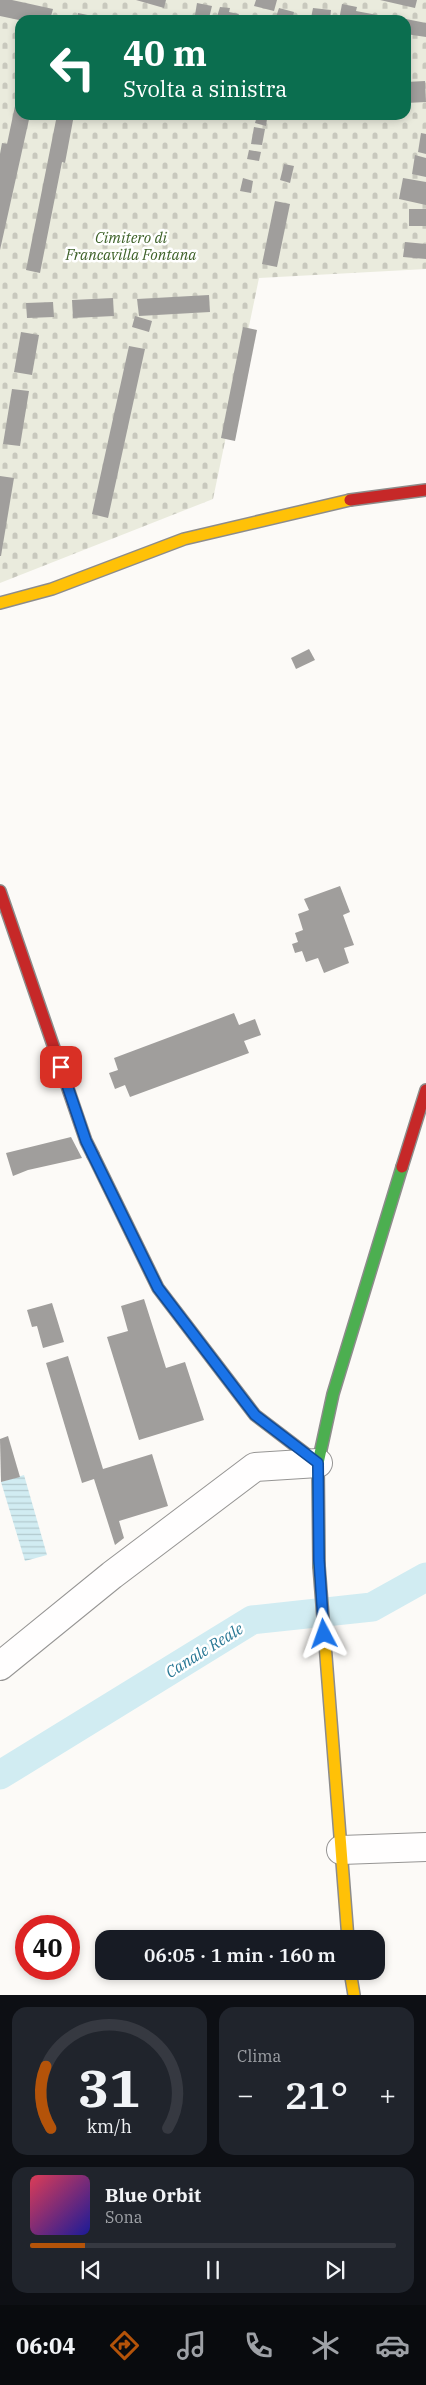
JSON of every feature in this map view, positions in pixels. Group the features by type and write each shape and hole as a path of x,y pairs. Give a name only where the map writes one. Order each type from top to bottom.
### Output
{"street":[{"path":"0,603 52,589 184,539 352,500 426,490"},
{"path":"0,892 86,1141 158,1288 255,1415 318,1463"},
{"path":"347,1930 319,1560 318,1463 333,1394 426,1090"},
{"path":"0,1666 112,1575 256,1467 318,1463"},
{"path":"341,1850 426,1847"},
{"path":"348,1995 349,1980"},
{"path":"351,1980 354,1995"}],"green space":[{"name":"Cimitero di Francavilla Fontana","path":"0,0 426,0 426,269 259,278 213,499 0,583"}],"water":[{"path":"24,1475 47,1555 25,1561 1,1482"}],"building":[{"path":"0,0 12,0 53,9 51,15 15,15 15,19 0,16"},
{"path":"136,0 166,0 164,8"},
{"path":"256,0 277,0 274,11 254,6"},
{"path":"380,0 417,0 415,8"},
{"path":"197,3 212,6 210,15 195,15"},
{"path":"342,4 357,7 356,11 377,15 340,15"},
{"path":"220,7 230,8 229,12 239,14 238,15 218,15"},
{"path":"279,8 294,12 293,15 277,15"},
{"path":"313,8 331,10 330,15 312,15"},
{"path":"411,20 426,23 426,37 411,35"},
{"path":"425,81 426,102 411,103 411,82"},
{"path":"15,106 15,120 29,120 0,250 0,154 2,143 7,144"},
{"path":"56,120 73,120 65,163 62,162 40,273 26,270"},
{"path":"256,120 267,120 266,126 255,123"},
{"path":"254,127 265,129 262,145 251,144"},
{"path":"421,133 426,134 426,154 418,152"},
{"path":"249,150 261,152 259,161 247,159"},
{"path":"415,155 426,158 426,177 412,174"},
{"path":"284,164 294,166 290,183 280,180"},
{"path":"243,178 253,181 251,193 240,191"},
{"path":"403,178 426,182 426,205 399,199"},
{"path":"275,201 290,204 277,267 262,264"},
{"path":"409,209 426,209 426,226 409,226"},
{"path":"405,242 426,244 426,259 403,257"},
{"path":"209,295 210,312 139,316 137,299"},
{"path":"113,298 114,316 73,318 72,300"},
{"path":"53,302 54,317 27,318 26,303"},
{"path":"135,316 152,321 149,332 132,327"},
{"path":"243,327 257,330 235,441 221,438"},
{"path":"21,332 39,335 32,375 14,372"},
{"path":"129,346 145,349 108,518 92,514"},
{"path":"12,389 29,391 20,446 3,444"},
{"path":"0,476 14,478 1,556 0,556"},
{"path":"309,649 315,660 296,669 291,658"},
{"path":"340,886 350,912 343,915 354,945 344,948 349,963 324,973 318,958 306,962 302,951 295,953 292,944 298,942 295,933 303,930 298,914 309,910 304,899"},
{"path":"234,1013 239,1025 255,1019 261,1035 244,1041 249,1053 130,1097 125,1085 115,1089 109,1073 118,1070 114,1058"},
{"path":"71,1137 82,1158 28,1170 13,1176 6,1153"},
{"path":"144,1299 166,1368 185,1362 204,1420 139,1440 107,1337 128,1331 121,1306"},
{"path":"52,1303 64,1342 43,1348 37,1326 32,1327 27,1310"},
{"path":"68,1356 103,1469 152,1454 168,1506 119,1521 124,1538 115,1545 94,1479 82,1483 46,1363"},
{"path":"8,1436 20,1477 1,1482 0,1439"}],"waterway":[{"name":"Canale Reale","path":"0,1775 252,1620 372,1607 426,1577"}],"traffic: fast":[{"path":"319,1566 318,1463 333,1394 402,1167"}],"traffic: slow":[{"path":"0,603 52,589 184,539 350,500"},
{"path":"93,1155 158,1288 255,1415 318,1463"},
{"path":"319,1566 347,1930"},
{"path":"352,1980 354,1995"}],"traffic: jam":[{"path":"350,500 426,490"},
{"path":"0,891 86,1141 93,1155"},
{"path":"402,1167 426,1090"}],"route":[{"path":"61,1067 86,1141 158,1288 255,1415 318,1463 319,1560 324,1634"}]}
